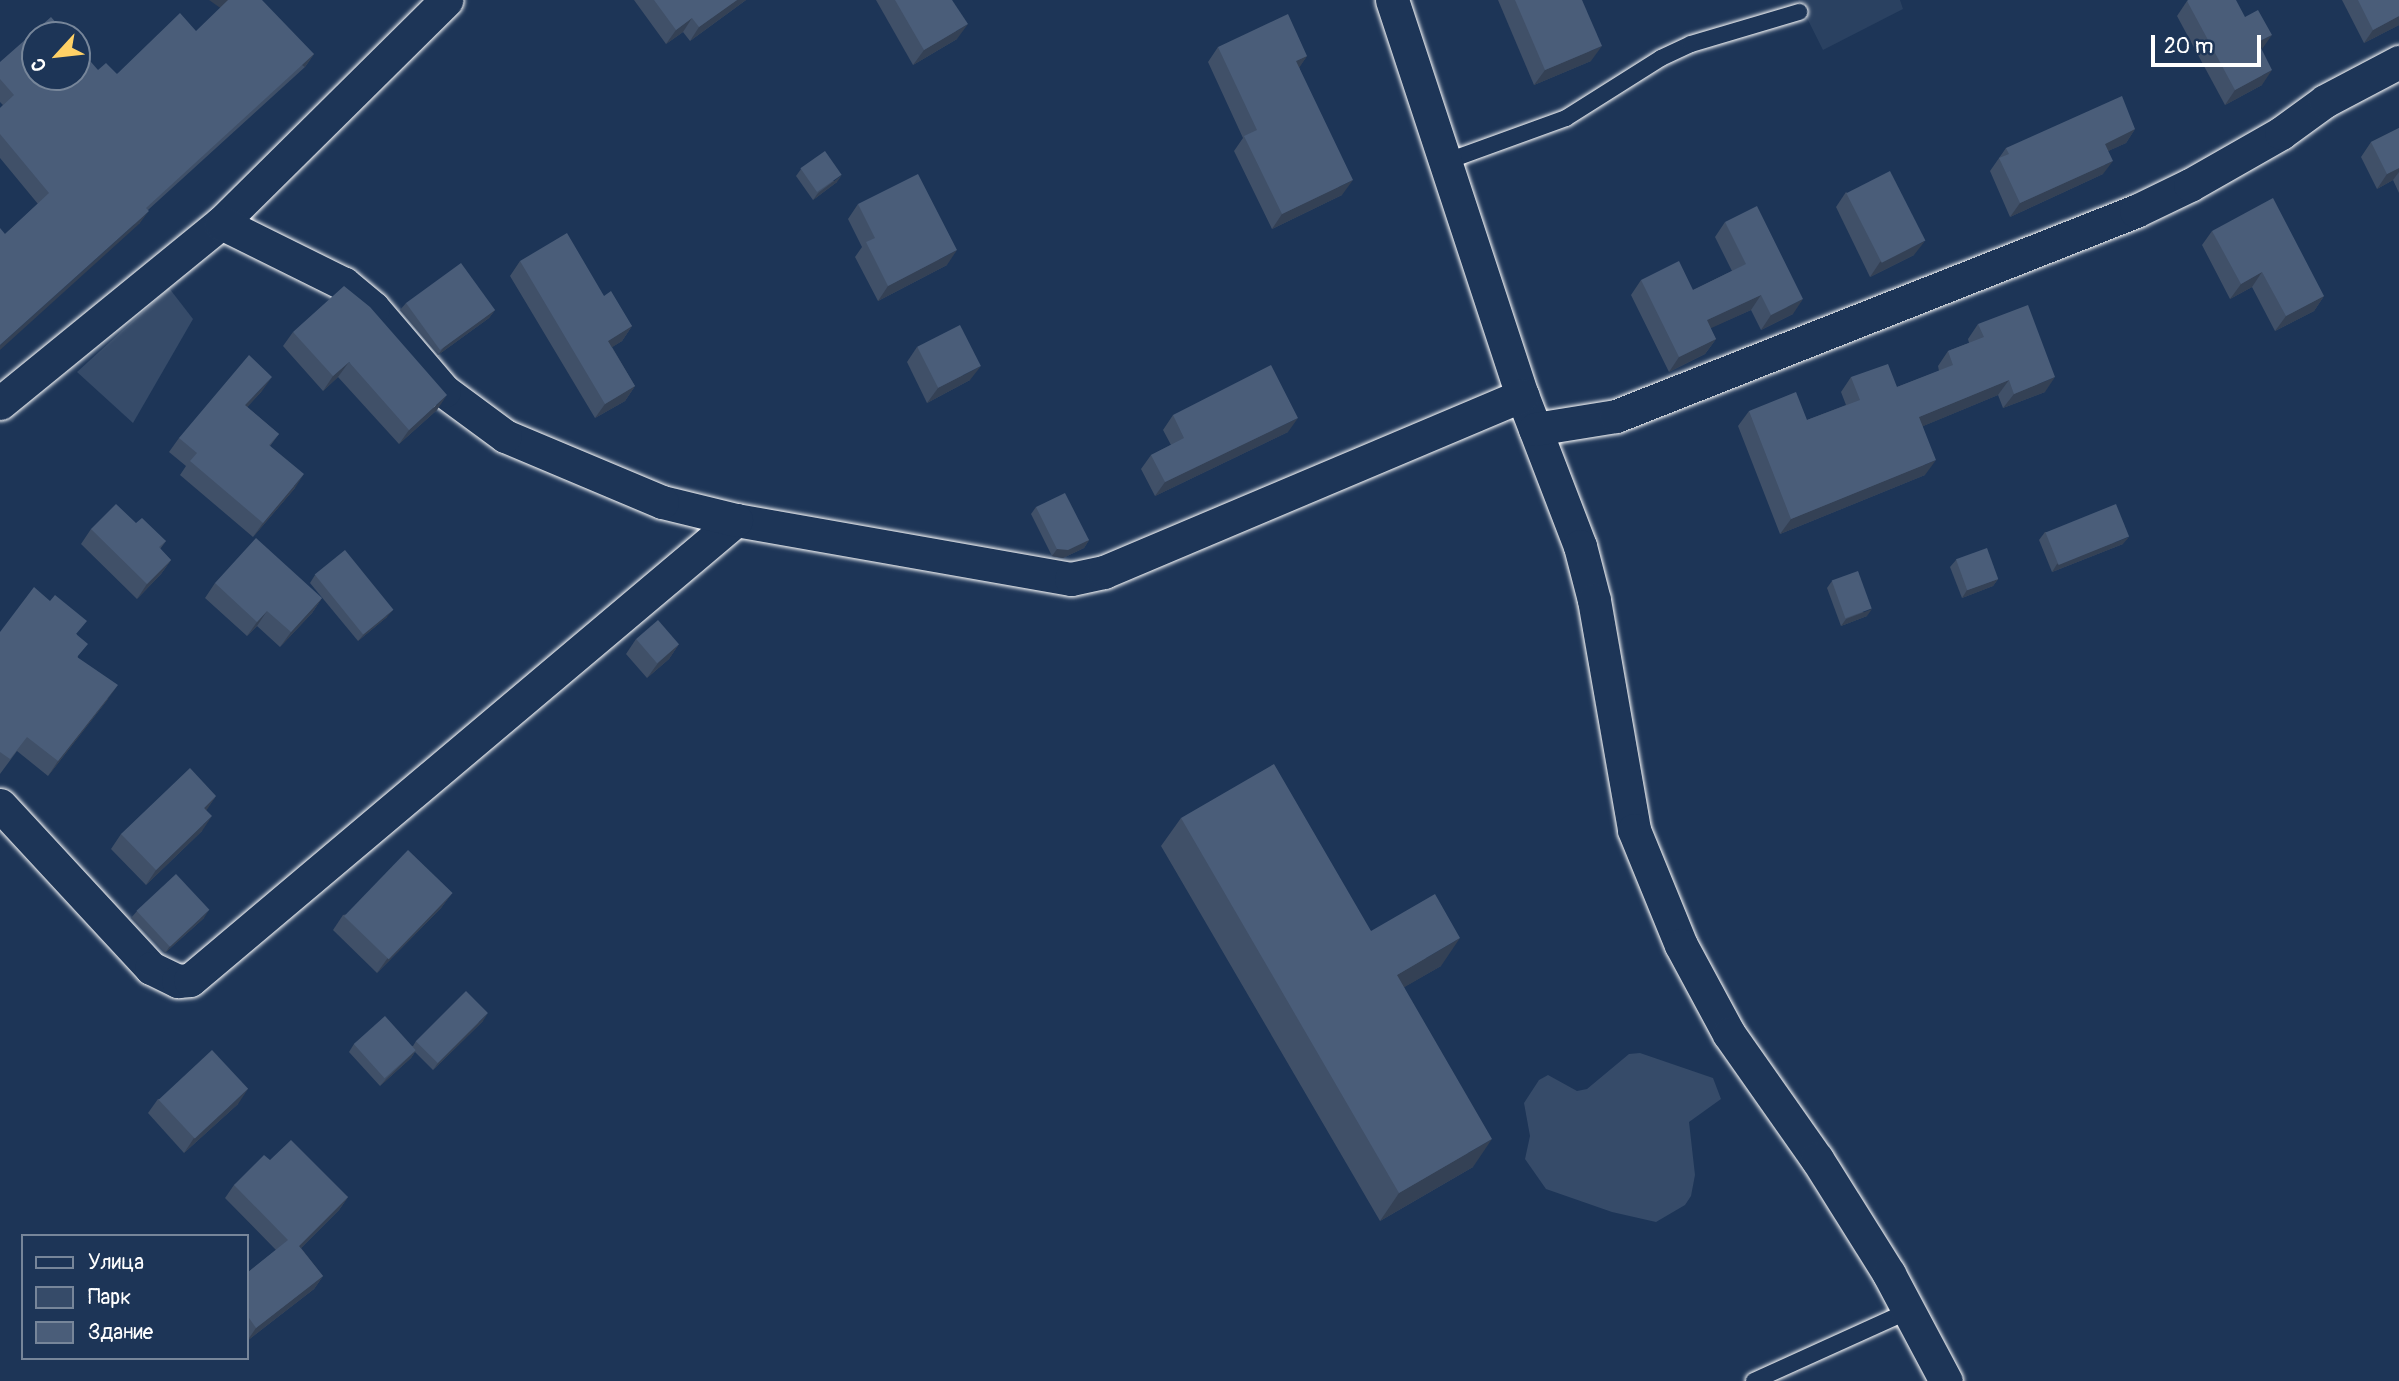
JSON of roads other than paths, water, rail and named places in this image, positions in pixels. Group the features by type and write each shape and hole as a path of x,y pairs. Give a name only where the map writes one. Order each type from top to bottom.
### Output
{"street":[{"path":"0,403 221,223 446,0"},
{"path":"1392,0 1442,163 1522,395 1580,546 1594,600 1634,830 1681,944 1729,1034 1817,1159 1908,1311 1946,1381"},
{"path":"1535,429 1616,416 2136,211 2190,185 2281,133 2325,101 2399,62"},
{"path":"221,223 344,284 373,308 444,391 505,436 662,502 736,520 1071,579 1104,572 1522,395"},
{"path":"0,805 152,968 178,981 190,980 736,520"}],"lane":[{"path":"1442,163 1566,118 1661,58 1691,44 1799,12"},
{"path":"1754,1381 1908,1311"}]}
